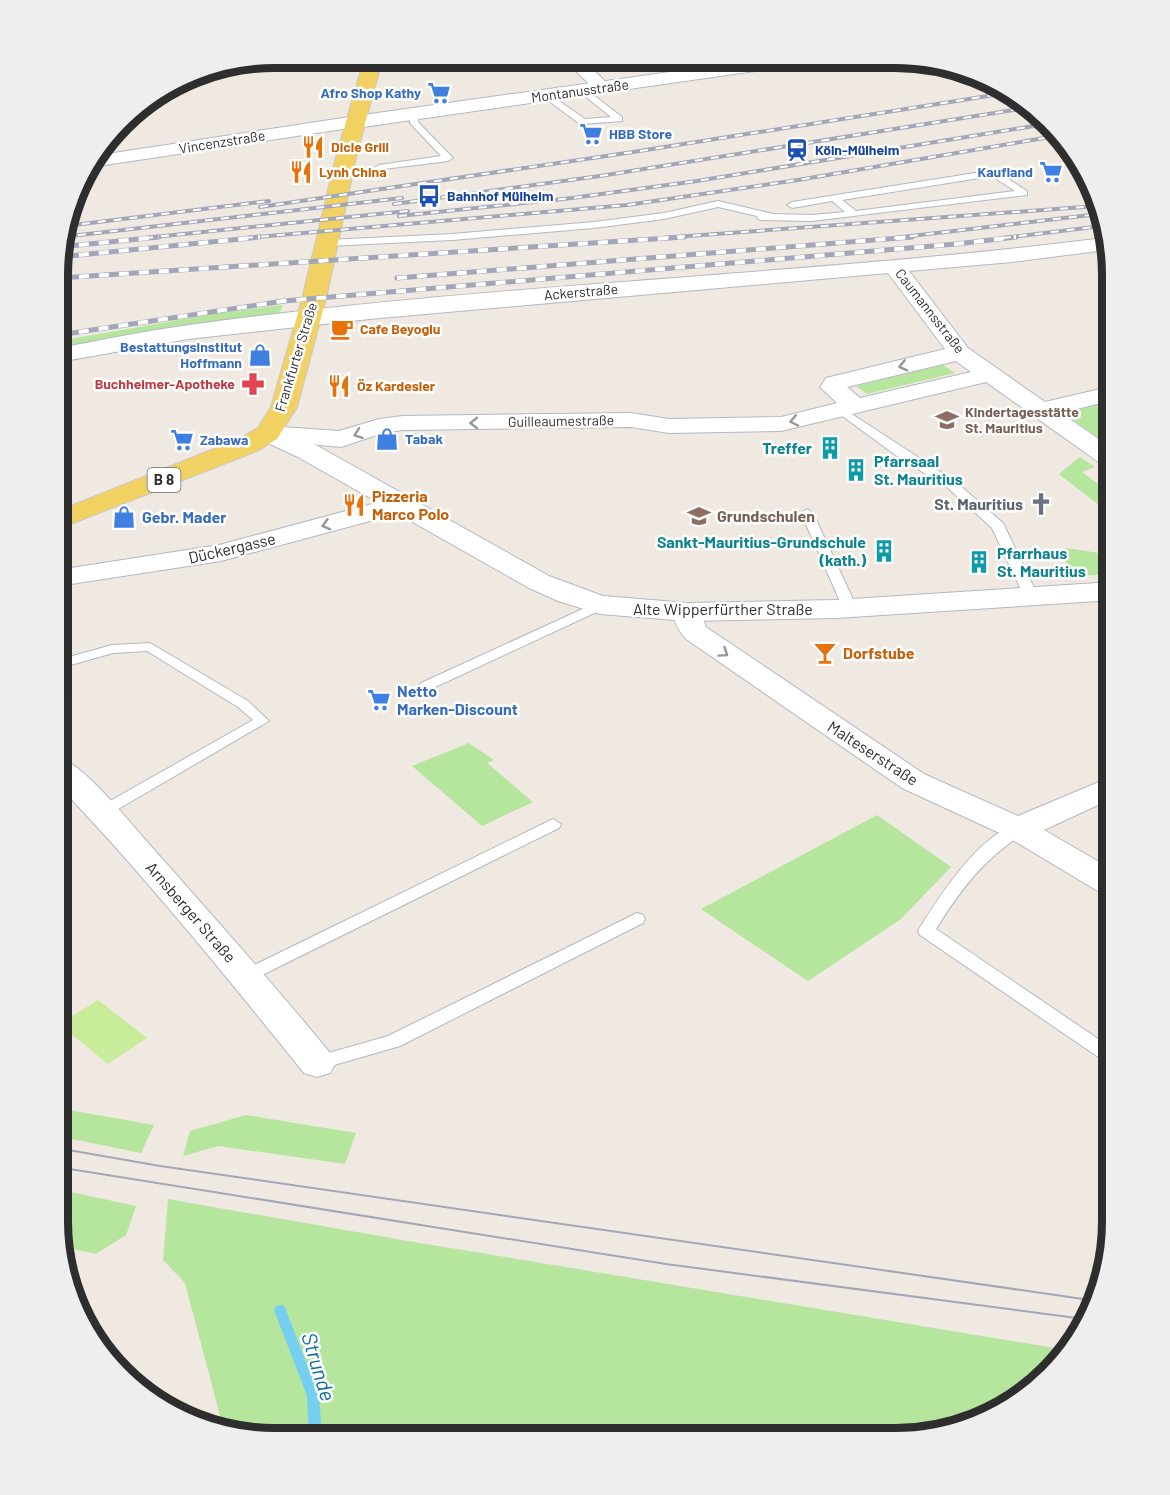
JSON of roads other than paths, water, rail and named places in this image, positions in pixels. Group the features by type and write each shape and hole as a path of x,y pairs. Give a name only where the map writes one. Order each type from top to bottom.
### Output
{"main road":[{"name":"Frankfurter Straße","path":"68,518 228,455 268,433 284,407 309,319 371,68"}],"street":[{"path":"582,68 602,87"},
{"name":"Montanusstraße","path":"356,122 730,68"},
{"name":"Vincenzstraße","path":"104,157 356,122"},
{"name":"Ackerstraße","path":"68,353 188,332 309,319 579,292 1012,256 1100,245"},
{"name":"Caumannsstraße","path":"893,265 960,353 1102,453"},
{"path":"848,408 832,387 834,383 960,353"},
{"name":"Guilleaumestraße","path":"268,433 341,439 379,426 403,423 631,420 669,426 768,425 991,374"},
{"path":"1042,410 1102,396"},
{"name":"Alte Wipperfürther Straße","path":"268,433 307,451 539,582 567,595 600,605 688,612 759,612 1102,592"},
{"name":"Dückergasse","path":"68,577 221,553 402,504"},
{"name":"Malteserstraße","path":"688,612 688,622 696,633 913,781 1018,829 1102,879"},
{"name":"Arnsberger Straße","path":"68,777 102,812 246,976 317,1063"},
{"path":"1018,829 1102,791"}],"lane":[{"path":"546,96 584,122 618,119 583,90"},
{"path":"379,168 448,158 414,123 414,114"},
{"path":"688,211 738,217 820,217 1024,194 994,173 792,205"},
{"path":"834,198 854,214"},
{"path":"328,243 533,231 594,225 725,204 769,216"},
{"path":"848,408 898,451 952,485 998,526 1031,596"},
{"path":"807,513 850,608"},
{"path":"426,686 600,605"},
{"path":"68,662 112,649 150,647 243,704 262,721 102,812"},
{"path":"246,976 554,824"},
{"path":"1018,829 993,844 960,879 926,932 954,948 1102,1050"},
{"path":"317,1063 394,1041 637,919"}],"waterway":[{"name":"Strunde","path":"280,1310 313,1396 315,1427"}],"tram line":[{"path":"68,1150 160,1166 1087,1299"},
{"path":"68,1169 666,1264 1078,1318"}],"railway":[{"path":"260,207 633,152 997,95"},
{"path":"394,204 600,176 1020,109"},
{"path":"399,216 572,198 697,181 1039,125"},
{"path":"245,238 627,205 798,180 1050,137"},
{"path":"71,236 402,198"},
{"path":"73,225 269,201"},
{"path":"661,238 1091,206"},
{"path":"145,238 408,211"},
{"path":"894,238 1090,215"},
{"path":"1003,238 1096,227"},
{"path":"69,246 159,237"},
{"path":"69,256 260,237"},
{"path":"68,277 684,237"},
{"path":"397,278 912,237"},
{"path":"68,334 284,301 1016,237"}],"place":[{"name":"Afro Shop Kathy","path":"439,93"},
{"name":"HBB Store","path":"591,134"},
{"name":"Dicle Grill","path":"313,147"},
{"name":"Köln-Mülheim","path":"797,150"},
{"name":"Lynh China","path":"301,172"},
{"name":"Kaufland","path":"1051,172"},
{"name":"Bahnhof Mülheim","path":"429,196"},
{"name":"Cafe Beyoglu","path":"342,329"},
{"name":"Bestattungsinstitut Hoffmann","path":"260,355"},
{"name":"Buchheimer-Apotheke","path":"253,384"},
{"name":"Öz Kardesler","path":"339,386"},
{"name":"Kindertagesstätte St. Mauritius","path":"947,420"},
{"name":"Tabak","path":"387,439"},
{"name":"Zabawa","path":"182,440"},
{"name":"Treffer","path":"830,448"},
{"name":"Pfarrsaal St. Mauritius","path":"856,470"},
{"name":"St. Mauritius","path":"1041,504"},
{"name":"Pizzeria Marco Polo","path":"354,505"},
{"name":"Grundschulen","path":"699,516"},
{"name":"Gebr. Mader","path":"124,517"},
{"name":"Sankt-Mauritius-Grundschule (kath.)","path":"884,551"},
{"name":"Pfarrhaus St. Mauritius","path":"979,562"},
{"name":"Dorfstube","path":"825,653"},
{"name":"Netto Marken-Discount","path":"379,700"}]}
